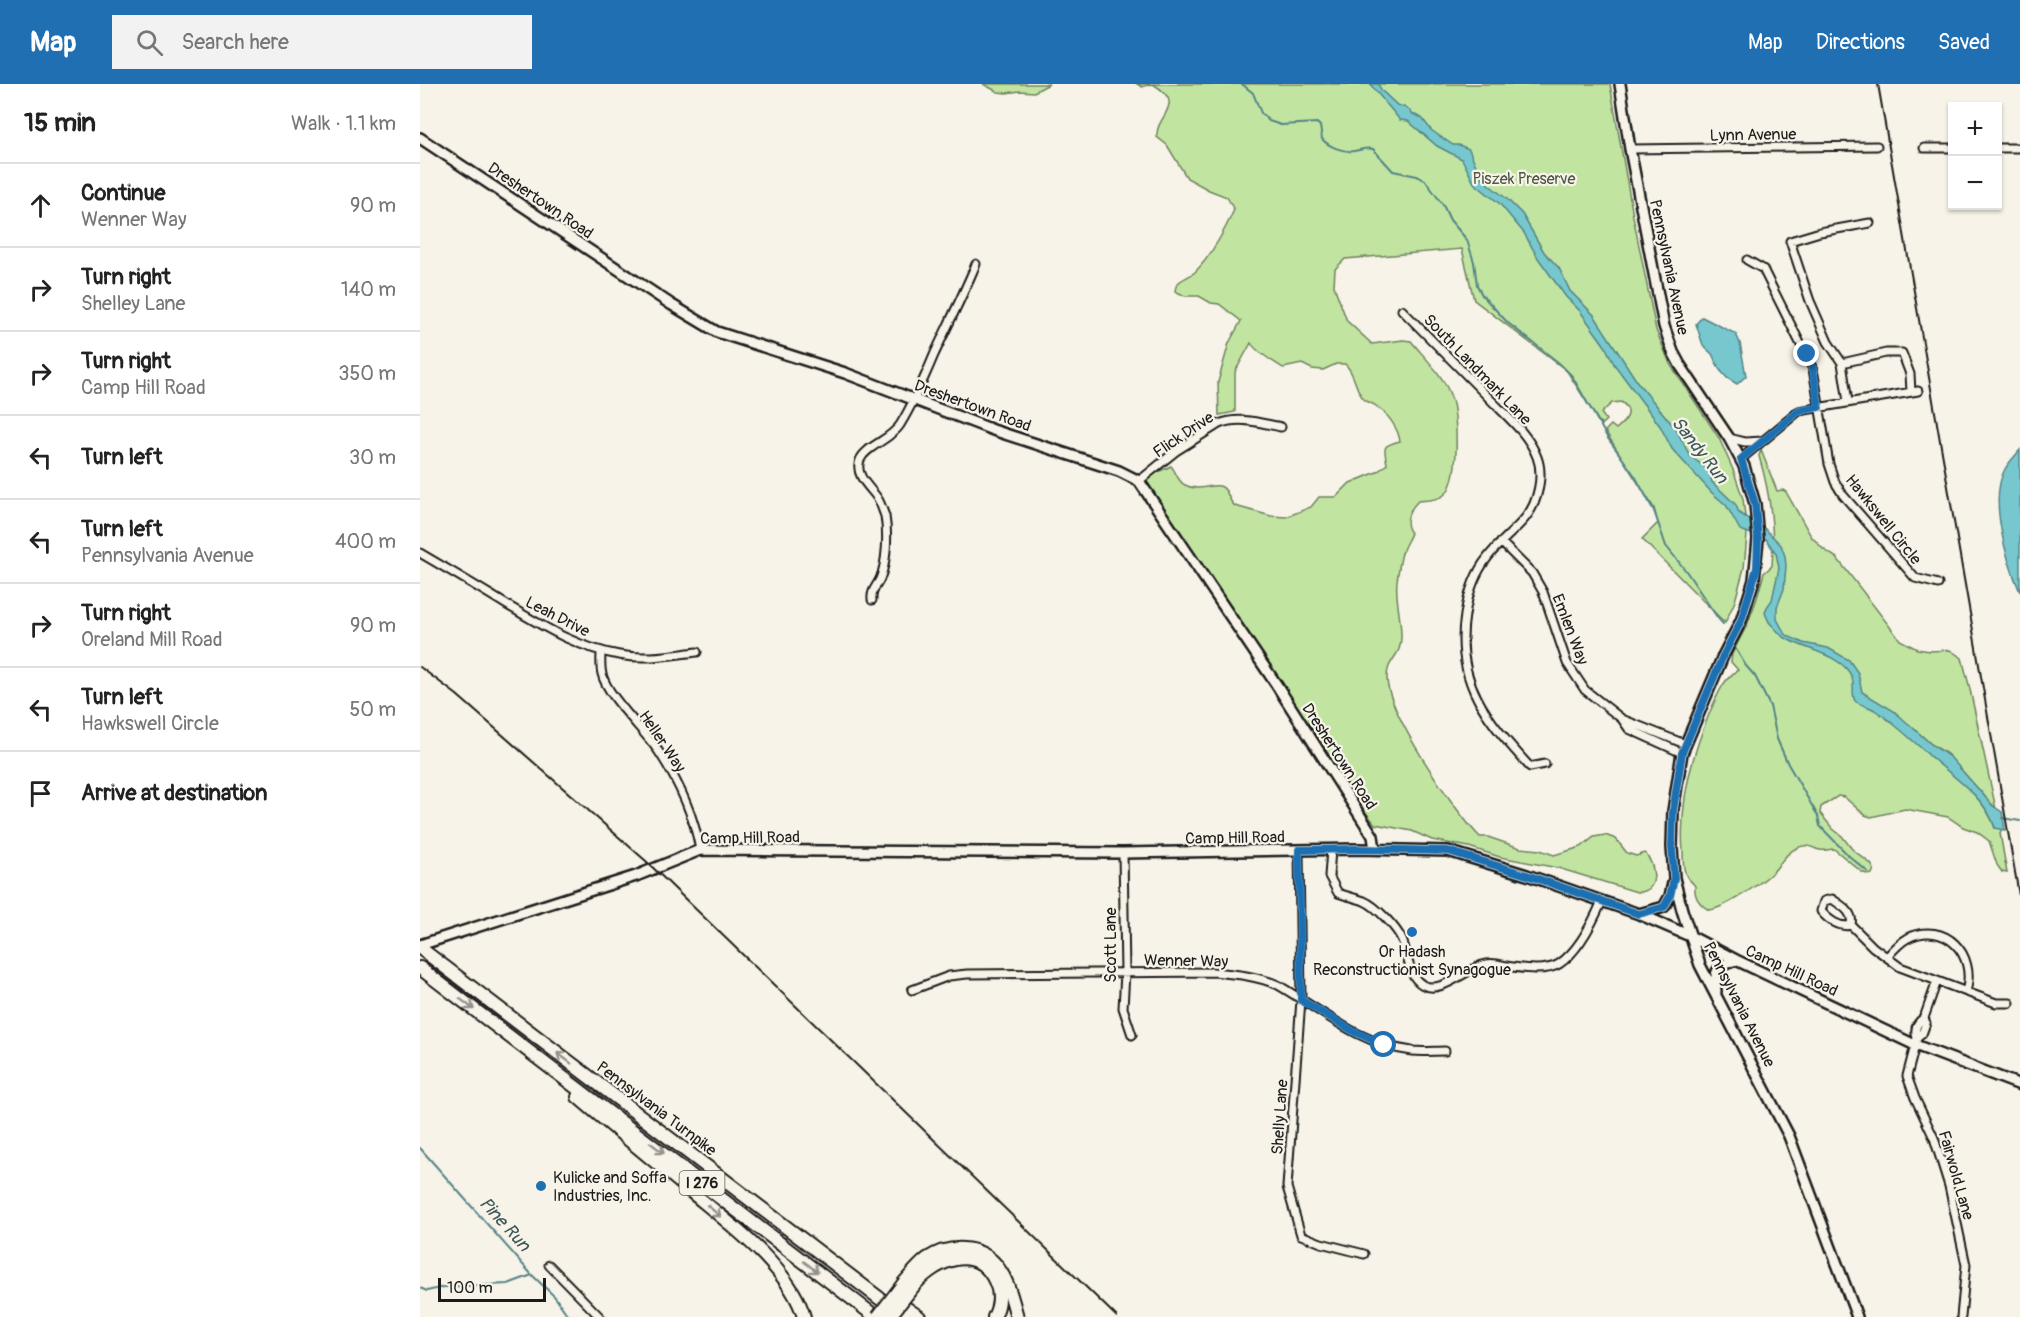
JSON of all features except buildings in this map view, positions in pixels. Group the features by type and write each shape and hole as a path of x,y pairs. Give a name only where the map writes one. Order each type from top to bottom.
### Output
{"highway":[{"name":"Pennsylvania Turnpike","path":"423,945 904,1317"},
{"name":"Pennsylvania Turnpike","path":"420,968 877,1317"},
{"path":"526,1050 595,1112 731,1225 764,1256 789,1287 800,1304 804,1317"},
{"path":"889,1317 921,1264 935,1255 960,1248 976,1251 992,1260 1007,1284 1017,1317"},
{"path":"877,1317 908,1286 927,1271 944,1262 963,1258 976,1262 989,1271 999,1290 998,1307 994,1317"},
{"path":"838,1266 860,1276 919,1317"}],"street":[{"name":"Pennsylvania Avenue","path":"1620,84 1660,311 1668,339 1680,364 1741,459 1752,490 1757,516 1758,539 1754,580 1741,621 1723,656 1683,749 1673,811 1674,878 1700,965 1789,1136 1857,1317"},
{"name":"Dreshertown Road","path":"420,138 672,305 717,332 844,373 993,430 1119,471 1140,481 1276,684 1373,836 1375,849"},
{"name":"Lynn Avenue","path":"1630,149 1877,146"},
{"path":"1924,148 1948,148"},
{"path":"2002,148 2020,148"},
{"path":"1848,402 1842,363 1828,342 1810,301 1790,241 1820,232 1870,223"},
{"name":"Hawkswell Circle","path":"1748,260 1763,269 1813,369 1829,464 1835,482 1843,495 1915,578 1938,584"},
{"path":"872,600 872,594 884,566 886,522 881,506 863,480 858,468 864,454 894,433 915,399 976,264"},
{"name":"South Landmark Lane","path":"1402,310 1518,428 1537,457 1540,472 1534,502 1527,516 1487,557 1475,579 1467,603 1462,632 1464,664 1474,694 1496,730 1530,767 1545,764"},
{"path":"1741,459 1799,411 1915,391 1902,353 1886,353 1842,363"},
{"name":"Flick Drive","path":"1140,481 1176,451 1227,421 1243,420 1281,427"},
{"path":"1729,438 1744,442 1763,441"},
{"name":"Emlen Way","path":"1501,542 1532,573 1543,592 1567,663 1585,690 1622,719 1683,749"},
{"name":"Leah Drive","path":"420,553 579,645 621,655 652,657 697,652"},
{"name":"Heller Way","path":"601,651 601,667 605,683 646,734 667,766 688,808 698,835 700,850"},
{"path":"1373,836 1394,850"},
{"name":"Camp Hill Road","path":"423,945 636,876 700,850 1123,853 1375,849 1448,851 1639,914 1916,1041 2020,1085"},
{"name":"Shelly Lane","path":"1299,850 1301,1000 1287,1187 1300,1234 1314,1241 1364,1254"},
{"path":"1331,850 1329,876 1338,893 1366,902 1387,920 1403,941 1411,971 1424,986 1443,986 1485,964 1530,968 1555,967 1567,958 1586,935 1602,901"},
{"name":"Scott Lane","path":"1123,853 1125,973 1123,1008 1132,1035"},
{"path":"1639,914 1664,907 1670,896 1674,878"},
{"path":"1851,925 1850,913 1842,905 1832,899 1824,902 1821,911 1825,916 1840,926 1851,925 1900,967 1996,1003 2010,1003"},
{"path":"1887,957 1899,944 1913,936 1932,934 1943,937 1957,945 1969,966 1970,976 1966,992"},
{"path":"1717,1000 1715,980 1717,971 1724,964 1736,960"},
{"name":"Wenner Way","path":"912,990 949,976 967,974 1213,972 1236,974 1272,982 1374,1041 1414,1051 1445,1051"},
{"name":"Fairwold Lane","path":"1937,981 1924,1018 1918,1022 1915,1030 1916,1041 1908,1067 1910,1085 1934,1138 1942,1162 1966,1265 1961,1317"},
{"path":"549,1265 600,1317"}],"green space":[{"path":"983,84 1049,84 1034,92 1006,93 998,92"},
{"path":"1137,84 1153,84 1142,87"},
{"name":"Piszek Preserve","path":"1153,84 1610,84 1656,330 1670,364 1719,438 1743,499 1747,534 1744,568 1735,601 1725,623 1642,539 1658,523 1654,508 1605,431 1611,425 1616,429 1623,423 1628,416 1628,409 1621,402 1612,403 1601,413 1606,420 1601,425 1567,371 1474,300 1462,249 1345,259 1335,269 1334,286 1347,321 1372,344 1411,341 1448,389 1455,418 1456,448 1453,477 1444,495 1435,499 1418,501 1412,508 1407,520 1411,533 1402,552 1397,581 1401,643 1389,666 1387,677 1390,693 1409,736 1439,784 1480,837 1488,837 1520,848 1540,850 1554,855 1581,847 1594,837 1605,835 1616,839 1627,853 1636,856 1645,853 1652,864 1654,877 1650,888 1637,892 1558,868 1500,857 1469,847 1432,840 1412,831 1375,824 1345,786 1145,483 1149,476 1171,466 1185,485 1196,488 1222,487 1235,506 1271,516 1286,517 1311,507 1319,497 1336,497 1350,483 1377,472 1387,464 1385,448 1400,441 1395,426 1388,417 1360,394 1345,364 1336,364 1323,370 1312,369 1302,364 1283,368 1251,343 1235,372 1235,412 1219,415 1218,382 1229,343 1241,321 1219,304 1211,303 1199,296 1185,296 1175,291 1177,284 1195,272 1207,258 1234,210 1227,197 1187,178 1167,145 1157,137 1160,122 1169,104 1163,91"},
{"path":"1761,450 1777,491 1786,492 1811,536 1823,549 1837,558 1900,640 1917,649 1950,650 1962,658 1996,809 1947,754 1931,744 1912,727 1911,739 1968,789 1984,807 1995,828 2002,829 2000,833 2007,873 2002,872 1997,865 1989,841 1948,817 1905,809 1871,817 1865,815 1844,797 1838,796 1821,807 1820,813 1852,849 1871,864 1874,869 1872,874 1862,872 1834,849 1822,850 1805,846 1792,850 1767,877 1724,905 1709,910 1698,900 1695,886 1687,877 1684,867 1682,834 1685,798 1692,763 1703,729 1721,688 1738,670 1731,662 1732,654 1748,623 1764,573 1772,566 1772,524 1769,497 1759,456"}],"water":[{"path":"1370,84 1378,84 1397,105 1407,108 1422,118 1431,130 1453,145 1469,149 1479,173 1522,214 1544,252 1559,268 1570,291 1594,315 1638,383 1676,429 1690,456 1706,468 1712,482 1736,505 1739,513 1764,528 1781,545 1786,566 1784,589 1777,607 1777,619 1784,632 1803,643 1828,648 1849,660 1858,673 1862,692 1894,711 1931,744 1951,758 1993,806 2002,812 2005,830 1995,828 1985,807 1977,798 1898,728 1874,709 1855,701 1852,678 1842,664 1825,654 1782,636 1769,622 1765,613 1772,600 1779,568 1776,553 1766,539 1740,530 1726,505 1672,449 1660,426 1614,364 1605,346 1580,311 1566,297 1538,258 1524,233 1500,204 1474,183 1462,159 1437,146 1408,121 1400,120"},
{"path":"1702,317 1736,334 1740,343 1746,376 1737,384 1720,370 1712,354 1703,345 1696,324"},
{"path":"2020,450 2020,592 2005,548 1998,497 2005,469"}],"waterway":[{"path":"1242,84 1253,93 1261,113 1269,121 1281,125 1317,123 1320,126 1322,139 1332,147 1350,151 1373,149 1393,171 1425,180 1443,205 1450,220 1467,240 1474,262 1477,285 1482,295 1508,323 1572,376 1607,437 1635,476 1654,511 1666,546 1723,624"},
{"path":"1734,646 1755,676 1770,706 1777,739 1788,764 1818,816 1820,826 1868,872"},
{"name":"Sandy Run","path":"2002,818 2020,821"},
{"name":"Pine Run","path":"420,1148 532,1275 555,1297 569,1317"},
{"path":"420,1288 427,1291 444,1287 508,1284 532,1275"}],"railway":[{"path":"1878,84 2020,901"},
{"path":"420,667 457,695 646,861 1117,1317"}],"place":[{"name":"Or Hadash Reconstructionist Synagogue","path":"1412,932"},
{"name":"Kulicke and Soffa Industries, Inc.","path":"541,1186"}],"route":[{"path":"1384,1045 1353,1031 1301,1000 1299,850 1448,851 1527,875 1639,914 1664,907 1670,896 1674,878 1672,866 1673,811 1682,753 1723,656 1741,621 1757,568 1757,516 1752,490 1741,459 1790,417 1799,411 1819,407 1813,369 1807,354"}]}
